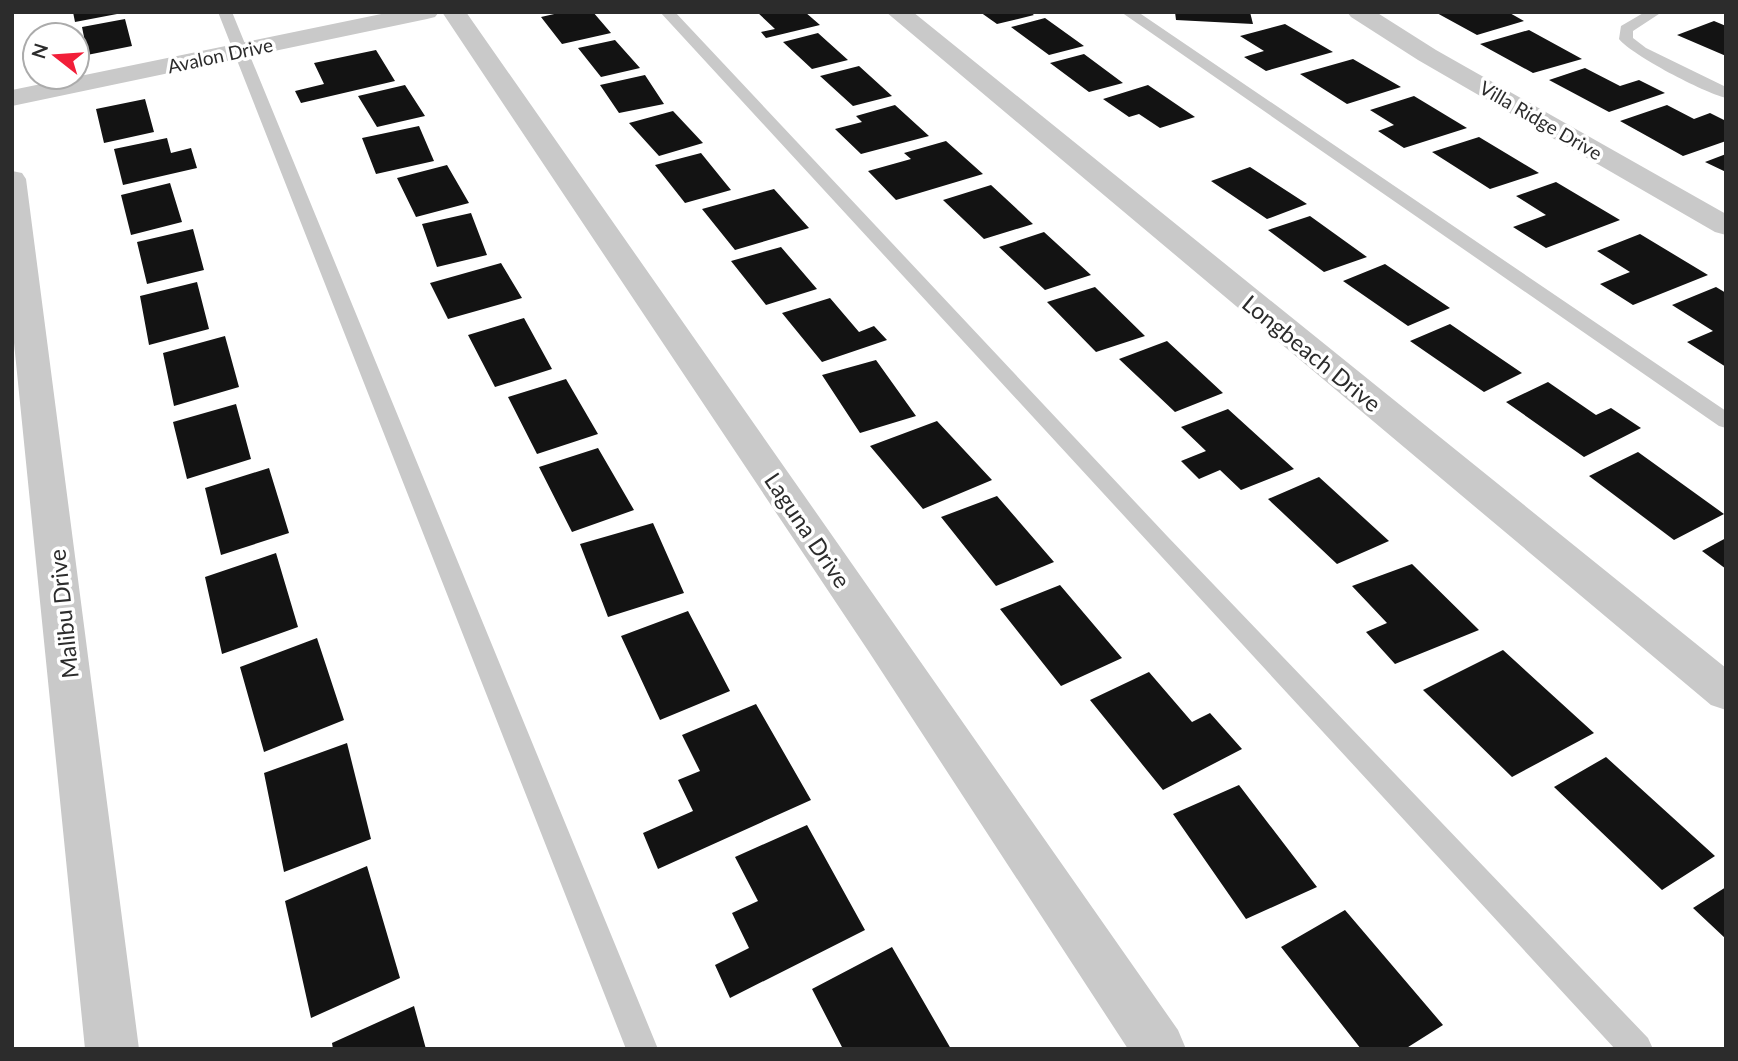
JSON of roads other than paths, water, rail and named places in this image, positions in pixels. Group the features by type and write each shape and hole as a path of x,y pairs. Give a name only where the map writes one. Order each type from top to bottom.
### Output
{"street":[{"name":"Avalon Drive","path":"12,97 427,12"},
{"name":"Laguna Drive","path":"454,12 884,641 1158,1049"},
{"name":"Longbeach Drive","path":"898,12 1726,693"},
{"name":"Villa Ridge Drive","path":"1359,12 1427,55 1726,226"},
{"name":"Malibu Drive","path":"12,179 26,404 112,1049"}],"lane":[{"path":"225,12 642,1049"},
{"path":"667,12 1160,543 1637,1049"},
{"path":"1129,12 1726,421"},
{"path":"1655,12 1626,29 1626,39 1640,51 1726,93"}]}
